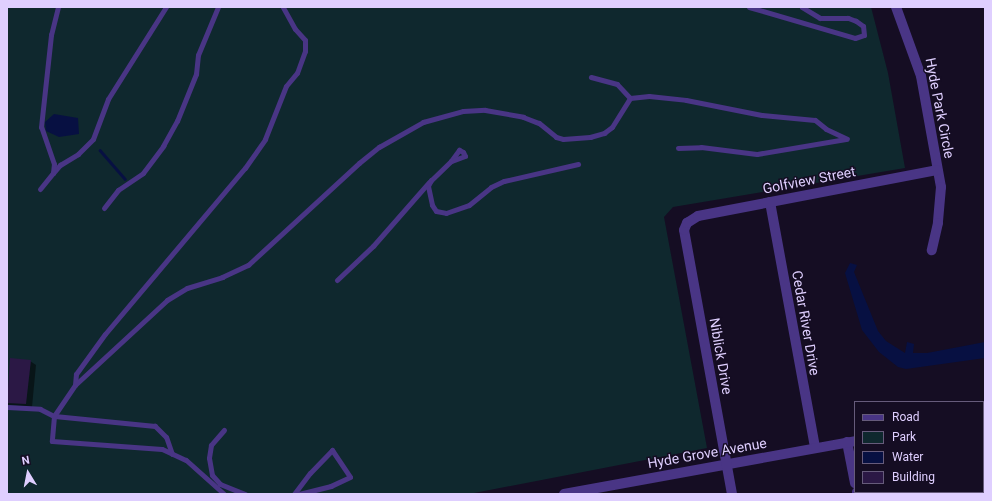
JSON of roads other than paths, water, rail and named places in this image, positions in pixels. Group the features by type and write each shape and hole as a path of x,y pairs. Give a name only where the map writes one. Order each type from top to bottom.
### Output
{"street":[{"name":"Hyde Park Circle","path":"896,7 922,76 942,199 932,250"},
{"name":"Golfview Street","path":"687,222 698,216 937,170"},
{"name":"Cedar River Drive","path":"770,202 814,448"},
{"name":"Niblick Drive","path":"687,222 684,230 732,494"},
{"name":"Hyde Grove Avenue","path":"564,494 851,442"},
{"path":"851,442 854,473"}],"lane":[{"path":"53,173 53,157 41,128 51,35 58,7"},
{"path":"40,189 60,165 78,154 93,139 108,100 166,7"},
{"path":"104,208 118,190 143,173 166,140 196,74 198,55 218,7"},
{"path":"75,385 76,374 105,334 245,168 265,139 286,86 297,73 305,51 305,40 295,29 283,7"},
{"path":"749,7 855,38 864,35 863,26 856,21 848,18 820,18 802,7"},
{"path":"591,77 617,84 630,98"},
{"path":"630,98 649,96 686,100 762,115 815,120 826,129 847,139 757,154 701,147 678,148"},
{"path":"224,494 186,460 162,449 52,441 54,416 75,385 167,300 187,288 222,277 248,266 359,163 379,147 423,122 463,111 485,110 523,117 539,123 556,137 575,139 604,133 612,127 630,98"},
{"path":"337,280 373,246 416,194 451,161"},
{"path":"431,180 428,195 432,205 436,211 446,213 470,205 491,186 504,181 578,164"},
{"path":"7,407 40,409 54,416 155,426 166,437 172,454"},
{"path":"224,430 211,445 209,458 212,475 220,484 245,494"},
{"path":"294,494 310,473 332,450 350,477 330,486 298,494"}],"water":[{"path":"54,114 78,118 79,134 59,137 46,131 45,122"},
{"path":"850,263 857,265 854,272 878,331 886,341 905,353 907,342 914,344 913,353 927,353 985,342 985,358 906,369 898,367 879,352 862,330 845,273"}],"waterway":[{"path":"100,150 125,179"}]}
